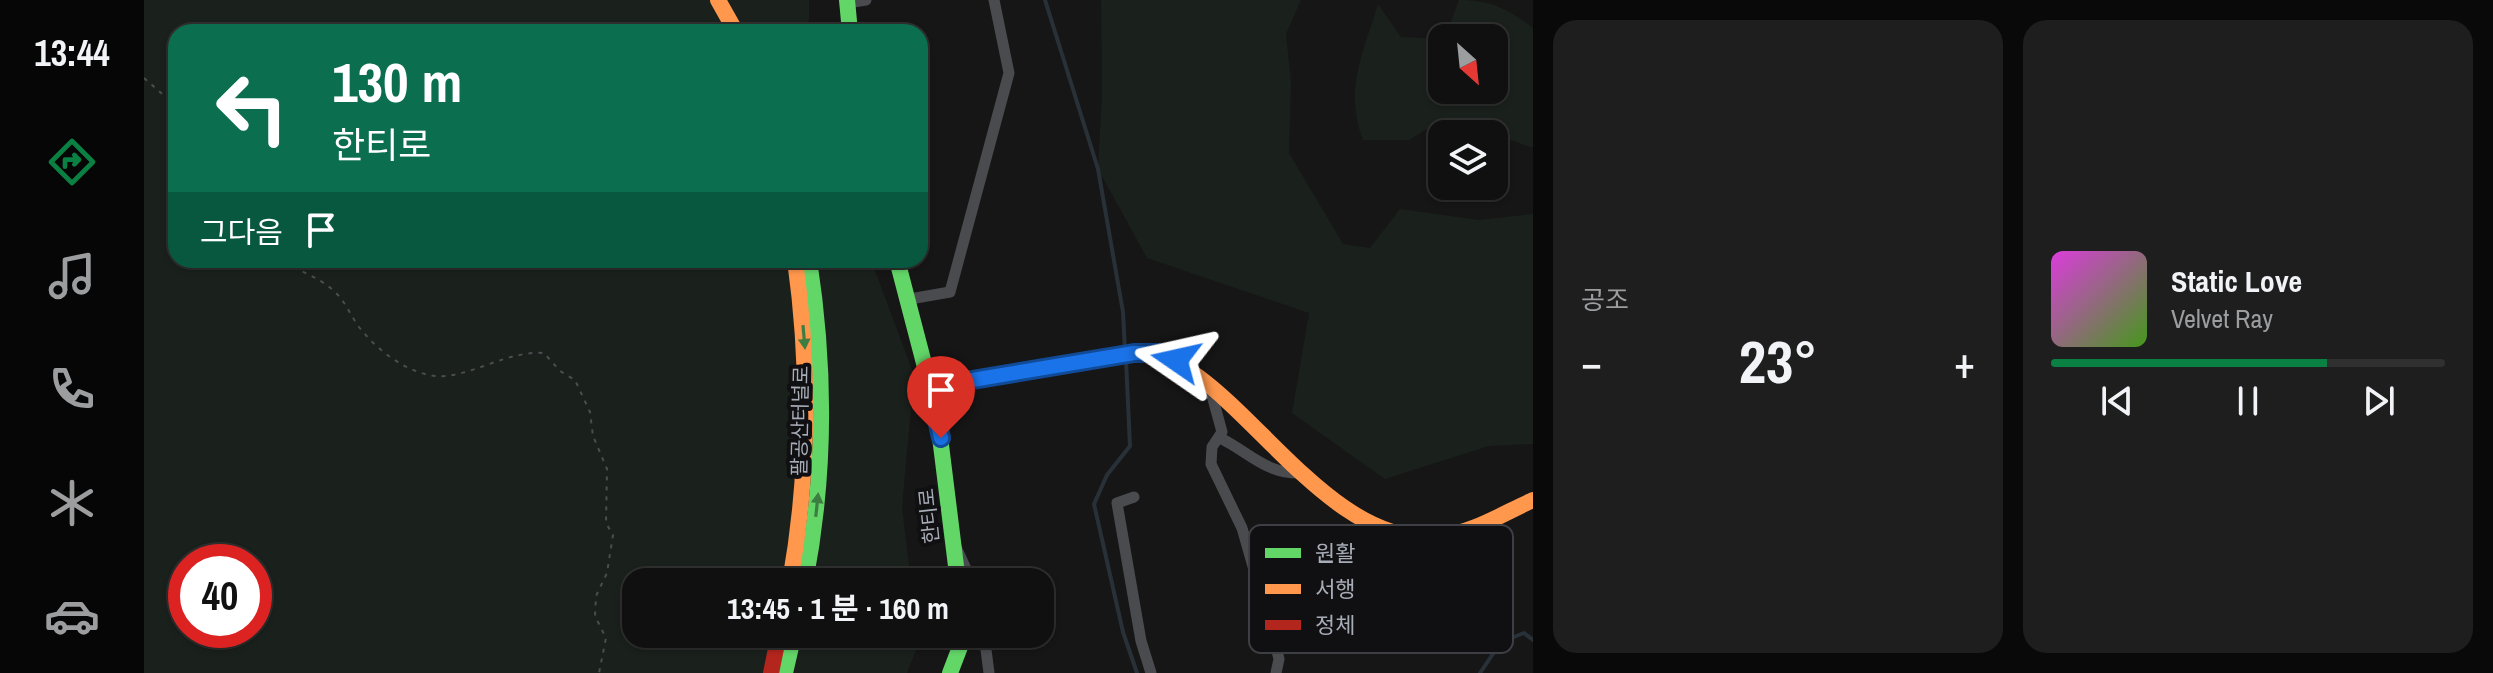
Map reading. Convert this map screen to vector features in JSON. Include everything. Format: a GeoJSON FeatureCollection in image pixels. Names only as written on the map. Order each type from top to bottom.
{"type":"FeatureCollection","features":[{"type":"Feature","properties":{"kind":"main road"},"geometry":{"type":"LineString","coordinates":[[703,0],[716,24]]}},
{"type":"Feature","properties":{"kind":"main road"},"geometry":{"type":"LineString","coordinates":[[718,0],[732,24]]}},
{"type":"Feature","properties":{"kind":"main road"},"geometry":{"type":"LineString","coordinates":[[847,2],[849,24]]}},
{"type":"Feature","properties":{"kind":"main road","name":"팔공산터널로"},"geometry":{"type":"LineString","coordinates":[[792,568],[803,496],[806,433],[806,357],[796,268]]}},
{"type":"Feature","properties":{"kind":"main road","name":"팔공산터널로"},"geometry":{"type":"LineString","coordinates":[[807,568],[820,478],[822,428],[820,354],[810,268]]}},
{"type":"Feature","properties":{"kind":"main road","name":"한티로"},"geometry":{"type":"LineString","coordinates":[[900,268],[910,299],[941,438],[956,568]]}},
{"type":"Feature","properties":{"kind":"main road"},"geometry":{"type":"LineString","coordinates":[[930,387],[1142,352],[1159,353],[1176,360],[1210,388],[1302,473],[1378,525]]}},
{"type":"Feature","properties":{"kind":"main road"},"geometry":{"type":"LineString","coordinates":[[1477,525],[1533,500]]}},
{"type":"Feature","properties":{"kind":"main road"},"geometry":{"type":"LineString","coordinates":[[771,673],[776,648]]}},
{"type":"Feature","properties":{"kind":"main road"},"geometry":{"type":"LineString","coordinates":[[785,673],[791,648]]}},
{"type":"Feature","properties":{"kind":"main road"},"geometry":{"type":"LineString","coordinates":[[950,673],[960,648]]}},
{"type":"Feature","properties":{"kind":"street"},"geometry":{"type":"LineString","coordinates":[[847,2],[866,0]]}},
{"type":"Feature","properties":{"kind":"street"},"geometry":{"type":"LineString","coordinates":[[910,299],[950,292],[1009,73],[994,0]]}},
{"type":"Feature","properties":{"kind":"street"},"geometry":{"type":"LineString","coordinates":[[1210,388],[1222,432],[1212,447],[1211,464],[1242,528],[1249,556]]}},
{"type":"Feature","properties":{"kind":"street"},"geometry":{"type":"LineString","coordinates":[[1220,438],[1268,469],[1286,474],[1302,473]]}},
{"type":"Feature","properties":{"kind":"street"},"geometry":{"type":"LineString","coordinates":[[1134,497],[1117,503],[1141,641],[1151,673]]}},
{"type":"Feature","properties":{"kind":"street"},"geometry":{"type":"LineString","coordinates":[[952,539],[965,568]]}},
{"type":"Feature","properties":{"kind":"street"},"geometry":{"type":"LineString","coordinates":[[986,648],[989,673]]}},
{"type":"Feature","properties":{"kind":"street"},"geometry":{"type":"LineString","coordinates":[[1276,673],[1277,653]]}},
{"type":"Feature","properties":{"kind":"path"},"geometry":{"type":"LineString","coordinates":[[144,78],[168,99]]}},
{"type":"Feature","properties":{"kind":"path"},"geometry":{"type":"LineString","coordinates":[[289,268],[319,278],[335,292],[360,327],[395,363],[435,376],[522,354],[544,353],[560,371],[575,380],[590,412],[593,436],[607,469],[606,523],[613,535],[607,573],[596,596],[595,616],[606,638],[599,673]]}},
{"type":"Feature","properties":{"kind":"shaded area"},"geometry":{"type":"Polygon","coordinates":[[[144,0],[809,0],[809,21],[802,24],[168,24],[168,268],[874,268],[914,375],[902,507],[909,568],[622,568],[622,648],[917,648],[907,673],[144,673],[144,0]]]}},
{"type":"Feature","properties":{"kind":"shaded area"},"geometry":{"type":"Polygon","coordinates":[[[1101,0],[1301,0],[1286,34],[1291,81],[1289,153],[1343,244],[1370,248],[1400,209],[1479,220],[1533,214],[1533,444],[1489,446],[1385,479],[1292,413],[1309,313],[1147,258],[1098,169],[1102,92],[1101,0]]]}},
{"type":"Feature","properties":{"kind":"shaded area"},"geometry":{"type":"Polygon","coordinates":[[[1459,0],[1499,7],[1533,28],[1533,148],[1508,139],[1508,120],[1428,120],[1428,128],[1409,140],[1363,140],[1355,105],[1355,88],[1378,4],[1401,37],[1428,38],[1428,104],[1508,104],[1508,24],[1450,24],[1459,0]]]}},
{"type":"Feature","properties":{"kind":"waterway"},"geometry":{"type":"LineString","coordinates":[[1045,0],[1098,169],[1123,312],[1125,351]]}},
{"type":"Feature","properties":{"kind":"waterway"},"geometry":{"type":"LineString","coordinates":[[1126,360],[1130,446],[1107,475],[1094,504],[1123,632],[1137,673]]}},
{"type":"Feature","properties":{"kind":"waterway"},"geometry":{"type":"LineString","coordinates":[[1513,637],[1524,633],[1533,640]]}},
{"type":"Feature","properties":{"kind":"waterway"},"geometry":{"type":"LineString","coordinates":[[1480,673],[1494,653]]}},
{"type":"Feature","properties":{"kind":"traffic: fast"},"geometry":{"type":"LineString","coordinates":[[847,0],[849,24]]}},
{"type":"Feature","properties":{"kind":"traffic: fast"},"geometry":{"type":"LineString","coordinates":[[807,568],[817,501],[821,421],[821,381],[810,268]]}},
{"type":"Feature","properties":{"kind":"traffic: fast"},"geometry":{"type":"LineString","coordinates":[[899,268],[937,413],[956,568]]}},
{"type":"Feature","properties":{"kind":"traffic: fast"},"geometry":{"type":"LineString","coordinates":[[785,673],[791,648]]}},
{"type":"Feature","properties":{"kind":"traffic: fast"},"geometry":{"type":"LineString","coordinates":[[950,673],[960,648]]}},
{"type":"Feature","properties":{"kind":"traffic: slow"},"geometry":{"type":"LineString","coordinates":[[718,0],[732,24]]}},
{"type":"Feature","properties":{"kind":"traffic: slow"},"geometry":{"type":"LineString","coordinates":[[792,568],[801,501],[805,421],[803,341],[796,268]]}},
{"type":"Feature","properties":{"kind":"traffic: slow"},"geometry":{"type":"LineString","coordinates":[[930,387],[1134,353],[1168,359],[1203,380],[1312,482],[1351,512],[1378,525]]}},
{"type":"Feature","properties":{"kind":"traffic: slow"},"geometry":{"type":"LineString","coordinates":[[1481,525],[1533,500]]}},
{"type":"Feature","properties":{"kind":"traffic: jam"},"geometry":{"type":"LineString","coordinates":[[771,673],[776,648]]}},
{"type":"Feature","properties":{"kind":"route"},"geometry":{"type":"LineString","coordinates":[[941,438],[930,387],[1134,353],[1159,353],[1176,360]]}}]}
